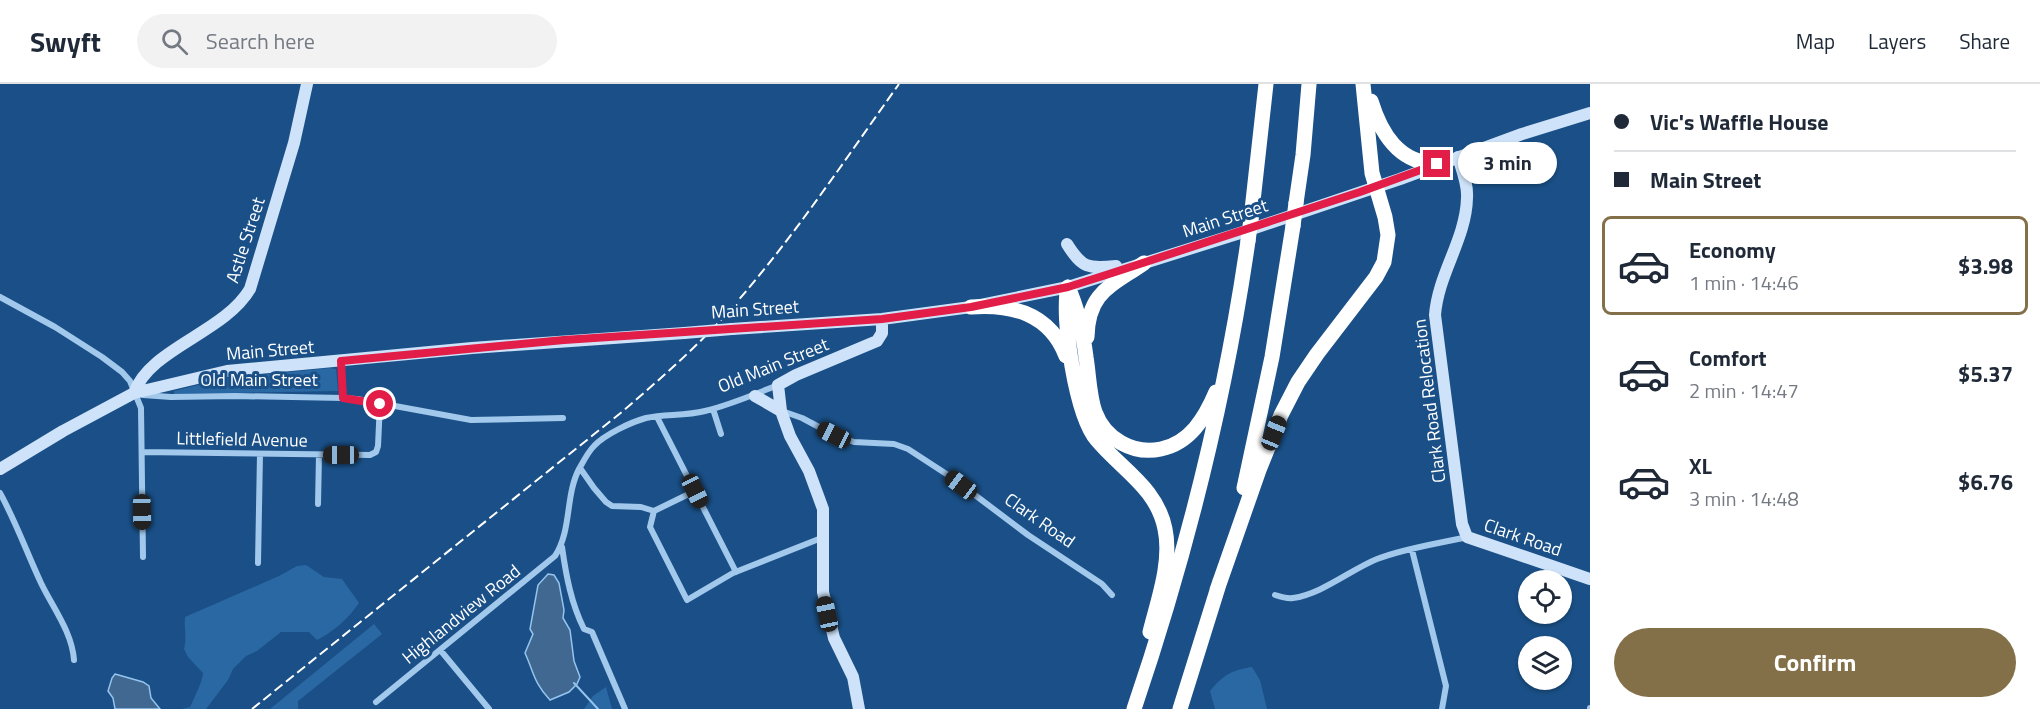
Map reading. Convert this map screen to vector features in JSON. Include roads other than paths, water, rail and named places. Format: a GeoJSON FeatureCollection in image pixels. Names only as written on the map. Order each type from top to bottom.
{"type":"FeatureCollection","features":[{"type":"Feature","properties":{"kind":"highway"},"geometry":{"type":"LineString","coordinates":[[1134,709],[1171,597],[1196,506],[1232,341],[1251,219],[1266,84]]}},
{"type":"Feature","properties":{"kind":"highway"},"geometry":{"type":"LineString","coordinates":[[1217,590],[1262,408],[1282,305],[1303,155],[1309,84]]}},
{"type":"Feature","properties":{"kind":"highway"},"geometry":{"type":"LineString","coordinates":[[1364,84],[1380,125],[1391,144],[1413,159],[1437,164]]}},
{"type":"Feature","properties":{"kind":"highway"},"geometry":{"type":"LineString","coordinates":[[1180,709],[1217,590],[1281,415],[1298,382],[1376,277],[1384,262],[1388,235],[1385,217],[1375,187],[1364,84]]}},
{"type":"Feature","properties":{"kind":"highway"},"geometry":{"type":"LineString","coordinates":[[1086,358],[1090,308],[1105,290],[1144,263]]}},
{"type":"Feature","properties":{"kind":"highway"},"geometry":{"type":"LineString","coordinates":[[1068,287],[1077,309],[1097,417],[1112,436],[1125,445],[1137,449],[1156,450],[1170,447],[1181,442],[1200,422],[1216,392],[1232,341]]}},
{"type":"Feature","properties":{"kind":"highway"},"geometry":{"type":"LineString","coordinates":[[1068,287],[1065,314],[1083,414],[1091,432],[1103,447],[1147,489],[1159,508],[1166,532],[1162,582],[1150,634],[1128,709]]}},
{"type":"Feature","properties":{"kind":"highway"},"geometry":{"type":"LineString","coordinates":[[971,307],[1008,309],[1041,321],[1060,340],[1074,374]]}},
{"type":"Feature","properties":{"kind":"main road","name":"Astle Street"},"geometry":{"type":"LineString","coordinates":[[134,393],[148,369],[227,314],[250,289],[294,143],[307,84]]}},
{"type":"Feature","properties":{"kind":"main road","name":"Main Street"},"geometry":{"type":"LineString","coordinates":[[0,469],[63,431],[134,393],[228,371],[472,348],[882,319],[971,307],[1068,287],[1375,187],[1510,138],[1590,113]]}},
{"type":"Feature","properties":{"kind":"main road","name":"Clark Road Relocation"},"geometry":{"type":"LineString","coordinates":[[1458,157],[1467,189],[1465,216],[1457,245],[1437,297],[1435,315],[1462,524],[1467,537]]}},
{"type":"Feature","properties":{"kind":"main road"},"geometry":{"type":"LineString","coordinates":[[1067,244],[1077,258],[1089,267],[1144,263]]}},
{"type":"Feature","properties":{"kind":"main road","name":"Old Main Street"},"geometry":{"type":"LineString","coordinates":[[778,385],[796,375],[877,341],[882,333],[882,319]]}},
{"type":"Feature","properties":{"kind":"main road"},"geometry":{"type":"LineString","coordinates":[[778,385],[781,411],[790,436],[809,471],[823,509],[823,592],[834,638],[853,677],[859,709]]}},
{"type":"Feature","properties":{"kind":"main road"},"geometry":{"type":"LineString","coordinates":[[755,396],[781,411]]}},
{"type":"Feature","properties":{"kind":"main road","name":"Clark Road"},"geometry":{"type":"LineString","coordinates":[[1467,537],[1590,579]]}},
{"type":"Feature","properties":{"kind":"street"},"geometry":{"type":"LineString","coordinates":[[0,297],[55,327],[109,361],[129,379],[141,408],[143,557]]}},
{"type":"Feature","properties":{"kind":"street"},"geometry":{"type":"LineString","coordinates":[[341,361],[343,398]]}},
{"type":"Feature","properties":{"kind":"street","name":"Old Main Street"},"geometry":{"type":"LineString","coordinates":[[562,546],[574,482],[595,445],[628,424],[645,418],[713,409],[755,396],[778,385]]}},
{"type":"Feature","properties":{"kind":"street","name":"Old Main Street"},"geometry":{"type":"LineString","coordinates":[[134,393],[171,397],[343,398],[471,420],[563,418]]}},
{"type":"Feature","properties":{"kind":"street","name":"Littlefield Avenue"},"geometry":{"type":"LineString","coordinates":[[142,452],[370,455],[376,452],[378,446],[380,404]]}},
{"type":"Feature","properties":{"kind":"street"},"geometry":{"type":"LineString","coordinates":[[713,409],[721,434]]}},
{"type":"Feature","properties":{"kind":"street","name":"Clark Road"},"geometry":{"type":"LineString","coordinates":[[781,411],[854,442],[894,444],[908,449],[951,477],[1028,536],[1102,584],[1112,595]]}},
{"type":"Feature","properties":{"kind":"street"},"geometry":{"type":"LineString","coordinates":[[657,417],[736,572]]}},
{"type":"Feature","properties":{"kind":"street"},"geometry":{"type":"LineString","coordinates":[[258,563],[260,454]]}},
{"type":"Feature","properties":{"kind":"street"},"geometry":{"type":"LineString","coordinates":[[318,504],[319,455]]}},
{"type":"Feature","properties":{"kind":"street"},"geometry":{"type":"LineString","coordinates":[[580,468],[594,488],[612,506],[641,507],[654,511],[695,491]]}},
{"type":"Feature","properties":{"kind":"street"},"geometry":{"type":"LineString","coordinates":[[0,493],[12,514],[42,584],[73,647],[74,660]]}},
{"type":"Feature","properties":{"kind":"street"},"geometry":{"type":"LineString","coordinates":[[654,511],[650,527],[687,600],[736,572],[824,537]]}},
{"type":"Feature","properties":{"kind":"street","name":"Clark Road"},"geometry":{"type":"LineString","coordinates":[[1275,595],[1292,598],[1305,595],[1376,560],[1467,537]]}},
{"type":"Feature","properties":{"kind":"street"},"geometry":{"type":"LineString","coordinates":[[562,546],[568,587],[580,621],[584,629],[592,632],[625,709]]}},
{"type":"Feature","properties":{"kind":"street","name":"Highlandview Road"},"geometry":{"type":"LineString","coordinates":[[376,702],[548,563],[562,546]]}},
{"type":"Feature","properties":{"kind":"street"},"geometry":{"type":"LineString","coordinates":[[1412,550],[1446,686],[1442,709]]}},
{"type":"Feature","properties":{"kind":"street"},"geometry":{"type":"LineString","coordinates":[[441,651],[489,709]]}},
{"type":"Feature","properties":{"kind":"waterway"},"geometry":{"type":"LineString","coordinates":[[574,683],[598,709]]}},
{"type":"Feature","properties":{"kind":"railway"},"geometry":{"type":"LineString","coordinates":[[252,709],[623,411],[691,350],[729,311],[774,256],[817,200],[899,84]]}}]}
